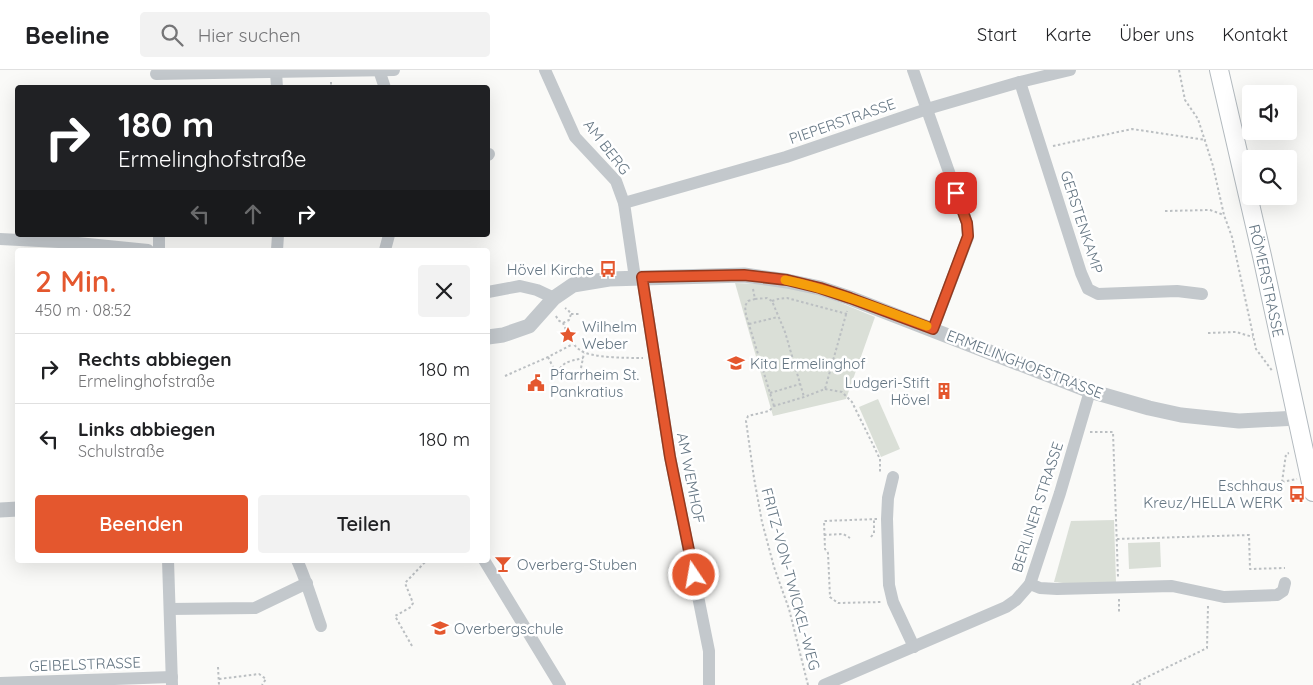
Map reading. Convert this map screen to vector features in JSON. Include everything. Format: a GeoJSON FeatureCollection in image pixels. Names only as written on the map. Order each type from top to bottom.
{"type":"FeatureCollection","features":[{"type":"Feature","properties":{"kind":"main road","name":"RÖMERSTRASSE"},"geometry":{"type":"LineString","coordinates":[[1218,70],[1262,256],[1313,492]]}},
{"type":"Feature","properties":{"kind":"street"},"geometry":{"type":"LineString","coordinates":[[379,70],[384,85]]}},
{"type":"Feature","properties":{"kind":"street"},"geometry":{"type":"LineString","coordinates":[[157,85],[156,72],[394,70]]}},
{"type":"Feature","properties":{"kind":"street","name":"AM BERG"},"geometry":{"type":"LineString","coordinates":[[545,70],[575,137],[616,181],[624,203],[639,278]]}},
{"type":"Feature","properties":{"kind":"street"},"geometry":{"type":"LineString","coordinates":[[913,70],[967,223],[968,236],[933,329]]}},
{"type":"Feature","properties":{"kind":"street","name":"PIEPERSTRASSE"},"geometry":{"type":"LineString","coordinates":[[624,203],[786,157],[927,109],[1020,82],[1070,70]]}},
{"type":"Feature","properties":{"kind":"street"},"geometry":{"type":"LineString","coordinates":[[276,72],[277,85]]}},
{"type":"Feature","properties":{"kind":"street","name":"GERSTENKAMP"},"geometry":{"type":"LineString","coordinates":[[1020,82],[1081,273],[1088,289],[1105,295],[1177,291],[1202,294]]}},
{"type":"Feature","properties":{"kind":"street"},"geometry":{"type":"LineString","coordinates":[[0,239],[128,248]]}},
{"type":"Feature","properties":{"kind":"street","name":"ERMELINGHOFSTRASSE"},"geometry":{"type":"LineString","coordinates":[[490,337],[503,335],[529,326],[557,306],[573,285],[609,279],[749,276],[787,280],[820,288],[933,329],[1090,390],[1149,408],[1181,415],[1239,421],[1297,418]]}},
{"type":"Feature","properties":{"kind":"street","name":"AM WEMHOF"},"geometry":{"type":"LineString","coordinates":[[639,278],[670,457],[709,651],[709,685]]}},
{"type":"Feature","properties":{"kind":"street"},"geometry":{"type":"LineString","coordinates":[[490,292],[520,286],[537,290],[557,306]]}},
{"type":"Feature","properties":{"kind":"street","name":"BERLINER STRASSE"},"geometry":{"type":"LineString","coordinates":[[824,685],[1006,607],[1016,600],[1030,584],[1090,390]]}},
{"type":"Feature","properties":{"kind":"street"},"geometry":{"type":"LineString","coordinates":[[893,477],[880,519],[889,585],[894,602],[914,646]]}},
{"type":"Feature","properties":{"kind":"street"},"geometry":{"type":"LineString","coordinates":[[0,510],[15,509]]}},
{"type":"Feature","properties":{"kind":"street"},"geometry":{"type":"LineString","coordinates":[[168,563],[172,681]]}},
{"type":"Feature","properties":{"kind":"street"},"geometry":{"type":"LineString","coordinates":[[299,563],[321,626]]}},
{"type":"Feature","properties":{"kind":"street"},"geometry":{"type":"LineString","coordinates":[[486,563],[560,685]]}},
{"type":"Feature","properties":{"kind":"street"},"geometry":{"type":"LineString","coordinates":[[170,609],[255,608],[307,583]]}},
{"type":"Feature","properties":{"kind":"street"},"geometry":{"type":"LineString","coordinates":[[1030,584],[1040,588],[1056,589],[1172,586],[1224,597],[1277,595],[1283,591],[1285,583]]}},
{"type":"Feature","properties":{"kind":"street","name":"GEIBELSTRASSE"},"geometry":{"type":"LineString","coordinates":[[0,683],[172,681]]}},
{"type":"Feature","properties":{"kind":"path"},"geometry":{"type":"LineString","coordinates":[[1179,70],[1185,100],[1198,119],[1206,140],[1224,215],[1234,245],[1256,349],[1263,361]]}},
{"type":"Feature","properties":{"kind":"path"},"geometry":{"type":"LineString","coordinates":[[1041,149],[1132,129],[1206,140]]}},
{"type":"Feature","properties":{"kind":"path"},"geometry":{"type":"LineString","coordinates":[[1165,211],[1210,210],[1224,215]]}},
{"type":"Feature","properties":{"kind":"path"},"geometry":{"type":"LineString","coordinates":[[749,276],[756,298]]}},
{"type":"Feature","properties":{"kind":"path"},"geometry":{"type":"LineString","coordinates":[[774,406],[745,306],[748,301],[756,298],[767,298],[772,301],[785,332],[804,397]]}},
{"type":"Feature","properties":{"kind":"path"},"geometry":{"type":"LineString","coordinates":[[772,301],[778,298],[787,298],[847,314]]}},
{"type":"Feature","properties":{"kind":"path"},"geometry":{"type":"LineString","coordinates":[[850,298],[825,389],[842,392],[852,402],[880,459],[880,472]]}},
{"type":"Feature","properties":{"kind":"path"},"geometry":{"type":"LineString","coordinates":[[571,314],[566,308],[557,306],[558,320],[563,323],[573,344],[584,352],[628,358],[654,357]]}},
{"type":"Feature","properties":{"kind":"path"},"geometry":{"type":"LineString","coordinates":[[571,314],[580,314]]}},
{"type":"Feature","properties":{"kind":"path"},"geometry":{"type":"LineString","coordinates":[[563,323],[569,320],[571,314]]}},
{"type":"Feature","properties":{"kind":"path"},"geometry":{"type":"LineString","coordinates":[[749,324],[778,316]]}},
{"type":"Feature","properties":{"kind":"path"},"geometry":{"type":"LineString","coordinates":[[1208,333],[1236,332],[1253,337]]}},
{"type":"Feature","properties":{"kind":"path"},"geometry":{"type":"LineString","coordinates":[[505,376],[573,344]]}},
{"type":"Feature","properties":{"kind":"path"},"geometry":{"type":"LineString","coordinates":[[582,368],[584,352]]}},
{"type":"Feature","properties":{"kind":"path"},"geometry":{"type":"LineString","coordinates":[[548,357],[557,377],[563,364],[583,358]]}},
{"type":"Feature","properties":{"kind":"path"},"geometry":{"type":"LineString","coordinates":[[770,393],[800,384]]}},
{"type":"Feature","properties":{"kind":"path","name":"FRITZ-VON-TWICKEL-WEG"},"geometry":{"type":"LineString","coordinates":[[808,685],[789,609],[774,567],[762,522],[746,421],[748,416],[769,411],[774,406],[825,389]]}},
{"type":"Feature","properties":{"kind":"path"},"geometry":{"type":"LineString","coordinates":[[1078,432],[1113,432],[1119,612]]}},
{"type":"Feature","properties":{"kind":"path"},"geometry":{"type":"LineString","coordinates":[[1282,482],[1286,454],[1304,450]]}},
{"type":"Feature","properties":{"kind":"path"},"geometry":{"type":"LineString","coordinates":[[1276,482],[1292,480]]}},
{"type":"Feature","properties":{"kind":"path"},"geometry":{"type":"LineString","coordinates":[[871,538],[880,519],[824,521],[830,597],[838,603],[894,602]]}},
{"type":"Feature","properties":{"kind":"path"},"geometry":{"type":"LineString","coordinates":[[824,535],[843,534],[850,538]]}},
{"type":"Feature","properties":{"kind":"path"},"geometry":{"type":"LineString","coordinates":[[1117,538],[1249,535],[1250,569],[1285,568]]}},
{"type":"Feature","properties":{"kind":"path"},"geometry":{"type":"LineString","coordinates":[[412,646],[395,616],[411,607],[413,603],[405,583],[424,563]]}},
{"type":"Feature","properties":{"kind":"path"},"geometry":{"type":"LineString","coordinates":[[1132,685],[1207,648],[1208,593]]}},
{"type":"Feature","properties":{"kind":"path"},"geometry":{"type":"LineString","coordinates":[[218,667],[219,685]]}},
{"type":"Feature","properties":{"kind":"path"},"geometry":{"type":"LineString","coordinates":[[218,679],[259,674],[266,679],[262,685]]}},
{"type":"Feature","properties":{"kind":"path"},"geometry":{"type":"LineString","coordinates":[[1139,681],[1140,685]]}},
{"type":"Feature","properties":{"kind":"shaded area"},"geometry":{"type":"Polygon","coordinates":[[[735,283],[764,284],[817,293],[875,317],[846,399],[773,416],[735,283]]]}},
{"type":"Feature","properties":{"kind":"shaded area"},"geometry":{"type":"Polygon","coordinates":[[[878,399],[900,449],[881,457],[859,407],[878,399]]]}},
{"type":"Feature","properties":{"kind":"shaded area"},"geometry":{"type":"Polygon","coordinates":[[[1114,520],[1116,582],[1072,584],[1054,582],[1071,521],[1114,520]]]}},
{"type":"Feature","properties":{"kind":"shaded area"},"geometry":{"type":"Polygon","coordinates":[[[1160,542],[1161,567],[1129,569],[1128,543],[1160,542]]]}},
{"type":"Feature","properties":{"kind":"slow traffic"},"geometry":{"type":"LineString","coordinates":[[785,280],[820,288],[927,326]]}},
{"type":"Feature","properties":{"kind":"place","name":"Hövel Kirche"},"geometry":{"type":"Point","coordinates":[608,269]}},
{"type":"Feature","properties":{"kind":"place","name":"Wilhelm Weber"},"geometry":{"type":"Point","coordinates":[568,335]}},
{"type":"Feature","properties":{"kind":"place","name":"Kita Ermelinghof"},"geometry":{"type":"Point","coordinates":[736,363]}},
{"type":"Feature","properties":{"kind":"place","name":"Pfarrheim St. Pankratius"},"geometry":{"type":"Point","coordinates":[536,383]}},
{"type":"Feature","properties":{"kind":"place","name":"Ludgeri-Stift Hövel"},"geometry":{"type":"Point","coordinates":[944,391]}},
{"type":"Feature","properties":{"kind":"place","name":"Eschhaus Kreuz/HELLA WERK"},"geometry":{"type":"Point","coordinates":[1297,494]}},
{"type":"Feature","properties":{"kind":"place","name":"Overberg-Stuben"},"geometry":{"type":"Point","coordinates":[503,564]}},
{"type":"Feature","properties":{"kind":"place","name":"Overbergschule"},"geometry":{"type":"Point","coordinates":[440,628]}},
{"type":"Feature","properties":{"kind":"route"},"geometry":{"type":"LineString","coordinates":[[694,575],[670,457],[642,277],[744,275],[787,280],[850,298],[933,329],[968,236],[967,223],[956,193]]}}]}
